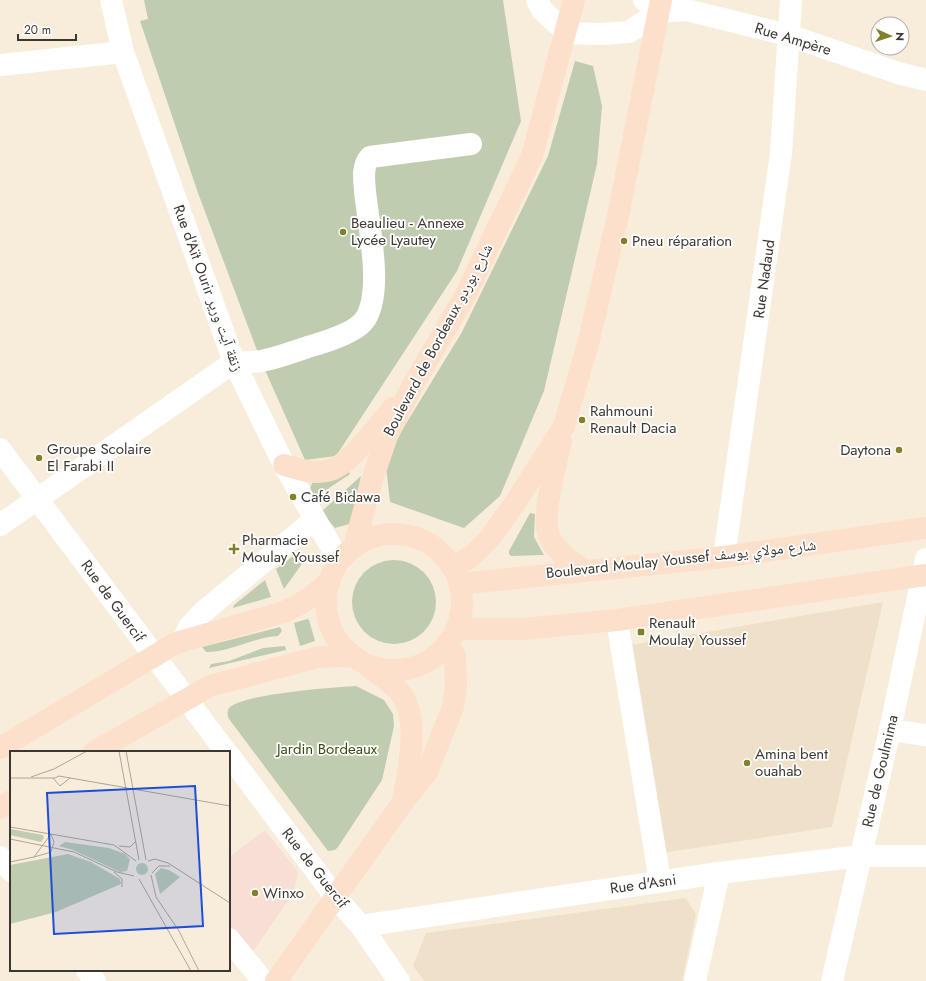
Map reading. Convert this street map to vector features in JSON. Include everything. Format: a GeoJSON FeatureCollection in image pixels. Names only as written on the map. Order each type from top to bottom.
{"type":"FeatureCollection","features":[{"type":"Feature","properties":{"kind":"main road","name":"Boulevard de Bordeaux شارع بوردو"},"geometry":{"type":"LineString","coordinates":[[341,563],[387,436],[414,383],[465,296],[532,156],[567,33],[574,0]]}},
{"type":"Feature","properties":{"kind":"main road"},"geometry":{"type":"LineString","coordinates":[[585,570],[556,548],[547,531],[550,496],[564,426],[591,333],[618,216],[655,4]]}},
{"type":"Feature","properties":{"kind":"main road"},"geometry":{"type":"LineString","coordinates":[[284,465],[314,472],[338,468],[360,446],[414,383]]}},
{"type":"Feature","properties":{"kind":"main road"},"geometry":{"type":"LineString","coordinates":[[455,575],[490,538],[517,500],[564,426]]}},
{"type":"Feature","properties":{"kind":"main road","name":"Boulevard Moulay Youssef شارع مولاي يوسف"},"geometry":{"type":"LineString","coordinates":[[455,575],[585,570],[724,558],[926,528]]}},
{"type":"Feature","properties":{"kind":"main road"},"geometry":{"type":"LineString","coordinates":[[0,748],[153,655],[183,640],[284,612],[299,606],[317,595],[341,563],[372,538],[393,534],[415,538],[437,550],[455,575],[462,606],[452,636],[437,654],[416,666],[393,670],[376,668],[358,659],[318,657],[298,662],[210,686],[96,751]]}},
{"type":"Feature","properties":{"kind":"main road"},"geometry":{"type":"LineString","coordinates":[[341,563],[327,598],[328,616],[338,640],[358,659],[398,690],[406,702],[410,714],[411,725],[409,758],[403,802]]}},
{"type":"Feature","properties":{"kind":"main road"},"geometry":{"type":"LineString","coordinates":[[452,636],[617,620],[925,570]]}},
{"type":"Feature","properties":{"kind":"main road"},"geometry":{"type":"LineString","coordinates":[[276,981],[403,802],[427,772],[453,708],[456,688],[456,664],[452,636]]}},
{"type":"Feature","properties":{"kind":"main road"},"geometry":{"type":"LineString","coordinates":[[0,808],[10,802]]}},
{"type":"Feature","properties":{"kind":"street","name":"Rue d'Aït Ourir زنقة آيت ورير"},"geometry":{"type":"LineString","coordinates":[[111,0],[123,52],[234,362],[284,465],[314,520],[341,563]]}},
{"type":"Feature","properties":{"kind":"street"},"geometry":{"type":"LineString","coordinates":[[537,0],[542,10],[567,33],[602,34],[630,32],[655,4]]}},
{"type":"Feature","properties":{"kind":"street","name":"Rue Nadaud"},"geometry":{"type":"LineString","coordinates":[[724,558],[781,153],[791,0]]}},
{"type":"Feature","properties":{"kind":"street","name":"Rue Ampère"},"geometry":{"type":"LineString","coordinates":[[655,4],[687,10],[788,35],[898,73],[926,80]]}},
{"type":"Feature","properties":{"kind":"street"},"geometry":{"type":"LineString","coordinates":[[0,66],[123,52]]}},
{"type":"Feature","properties":{"kind":"street"},"geometry":{"type":"LineString","coordinates":[[0,525],[234,362],[261,361],[322,343],[350,330],[362,322],[373,302],[374,291],[374,271],[364,182],[366,162],[370,157],[471,144]]}},
{"type":"Feature","properties":{"kind":"street","name":"Rue de Guercif"},"geometry":{"type":"LineString","coordinates":[[0,449],[225,751]]}},
{"type":"Feature","properties":{"kind":"street"},"geometry":{"type":"LineString","coordinates":[[183,640],[189,627],[202,613],[314,520]]}},
{"type":"Feature","properties":{"kind":"street","name":"Rue de Goulmima"},"geometry":{"type":"LineString","coordinates":[[832,981],[925,570]]}},
{"type":"Feature","properties":{"kind":"street"},"geometry":{"type":"LineString","coordinates":[[617,620],[660,881]]}},
{"type":"Feature","properties":{"kind":"street"},"geometry":{"type":"LineString","coordinates":[[890,730],[926,735]]}},
{"type":"Feature","properties":{"kind":"street","name":"Rue de Guercif"},"geometry":{"type":"LineString","coordinates":[[230,756],[336,898],[361,926],[399,981]]}},
{"type":"Feature","properties":{"kind":"street","name":"Rue d'Asni"},"geometry":{"type":"LineString","coordinates":[[361,926],[719,873],[861,856],[926,856]]}},
{"type":"Feature","properties":{"kind":"street"},"geometry":{"type":"LineString","coordinates":[[0,857],[10,870]]}},
{"type":"Feature","properties":{"kind":"street"},"geometry":{"type":"LineString","coordinates":[[696,981],[719,873]]}},
{"type":"Feature","properties":{"kind":"street"},"geometry":{"type":"LineString","coordinates":[[230,941],[263,981]]}},
{"type":"Feature","properties":{"kind":"street"},"geometry":{"type":"LineString","coordinates":[[88,971],[95,981]]}},
{"type":"Feature","properties":{"kind":"shaded area","name":"Amina bent ouahab"},"geometry":{"type":"Polygon","coordinates":[[[883,602],[832,827],[662,853],[630,645],[883,602]]]}},
{"type":"Feature","properties":{"kind":"shaded area"},"geometry":{"type":"Polygon","coordinates":[[[265,830],[298,872],[294,892],[252,953],[230,926],[230,856],[265,830]]]}},
{"type":"Feature","properties":{"kind":"shaded area"},"geometry":{"type":"Polygon","coordinates":[[[686,898],[696,914],[682,981],[424,981],[413,966],[426,933],[686,898]]]}},
{"type":"Feature","properties":{"kind":"green space","name":"Beaulieu - Annexe Lycée Lyautey"},"geometry":{"type":"Polygon","coordinates":[[[144,0],[503,0],[521,121],[457,271],[336,456],[305,460],[261,361],[198,193],[140,21],[148,19],[144,0]]]}},
{"type":"Feature","properties":{"kind":"green space"},"geometry":{"type":"Polygon","coordinates":[[[575,61],[593,66],[602,106],[597,164],[544,391],[500,496],[464,528],[390,502],[385,458],[462,332],[548,156],[575,61]]]}},
{"type":"Feature","properties":{"kind":"green space"},"geometry":{"type":"Polygon","coordinates":[[[349,472],[350,474],[314,498],[310,489],[312,483],[349,472]]]}},
{"type":"Feature","properties":{"kind":"green space"},"geometry":{"type":"Polygon","coordinates":[[[361,476],[351,521],[349,524],[335,528],[321,512],[361,476]]]}},
{"type":"Feature","properties":{"kind":"green space"},"geometry":{"type":"Polygon","coordinates":[[[530,513],[535,514],[534,537],[544,555],[511,556],[509,551],[530,513]]]}},
{"type":"Feature","properties":{"kind":"green space"},"geometry":{"type":"Polygon","coordinates":[[[301,552],[303,554],[304,561],[284,589],[276,569],[297,553],[301,552]]]}},
{"type":"Feature","properties":{"kind":"green space"},"geometry":{"type":"Polygon","coordinates":[[[386,560],[402,560],[418,567],[429,578],[436,594],[436,610],[433,618],[424,632],[418,637],[402,644],[386,644],[370,637],[359,626],[352,610],[352,594],[359,578],[370,567],[386,560]]]}},
{"type":"Feature","properties":{"kind":"green space"},"geometry":{"type":"Polygon","coordinates":[[[265,580],[271,597],[233,608],[234,605],[265,580]]]}},
{"type":"Feature","properties":{"kind":"green space"},"geometry":{"type":"Polygon","coordinates":[[[307,619],[309,620],[315,641],[300,646],[294,623],[307,619]]]}},
{"type":"Feature","properties":{"kind":"green space"},"geometry":{"type":"Polygon","coordinates":[[[280,627],[282,631],[278,636],[260,639],[214,652],[206,652],[202,647],[280,627]]]}},
{"type":"Feature","properties":{"kind":"green space"},"geometry":{"type":"Polygon","coordinates":[[[285,646],[286,650],[209,668],[211,664],[229,661],[263,648],[285,646]]]}},
{"type":"Feature","properties":{"kind":"green space","name":"Jardin Bordeaux"},"geometry":{"type":"Polygon","coordinates":[[[356,686],[384,700],[393,714],[394,726],[382,780],[338,847],[335,850],[328,851],[229,719],[228,712],[229,708],[237,703],[269,695],[356,686]]]}},
{"type":"Feature","properties":{"kind":"place","name":"Beaulieu - Annexe Lycée Lyautey"},"geometry":{"type":"Point","coordinates":[343,232]}},
{"type":"Feature","properties":{"kind":"place","name":"Pneu réparation"},"geometry":{"type":"Point","coordinates":[624,241]}},
{"type":"Feature","properties":{"kind":"place","name":"Rahmouni Renault Dacia"},"geometry":{"type":"Point","coordinates":[582,420]}},
{"type":"Feature","properties":{"kind":"place","name":"Daytona"},"geometry":{"type":"Point","coordinates":[899,450]}},
{"type":"Feature","properties":{"kind":"place","name":"Groupe Scolaire El Farabi II"},"geometry":{"type":"Point","coordinates":[39,458]}},
{"type":"Feature","properties":{"kind":"place","name":"Café Bidawa"},"geometry":{"type":"Point","coordinates":[293,497]}},
{"type":"Feature","properties":{"kind":"place","name":"Pharmacie Moulay Youssef"},"geometry":{"type":"Point","coordinates":[234,549]}},
{"type":"Feature","properties":{"kind":"place","name":"Renault Moulay Youssef"},"geometry":{"type":"Point","coordinates":[641,632]}},
{"type":"Feature","properties":{"kind":"place","name":"Amina bent ouahab"},"geometry":{"type":"Point","coordinates":[747,763]}},
{"type":"Feature","properties":{"kind":"place","name":"Winxo"},"geometry":{"type":"Point","coordinates":[255,893]}}]}
